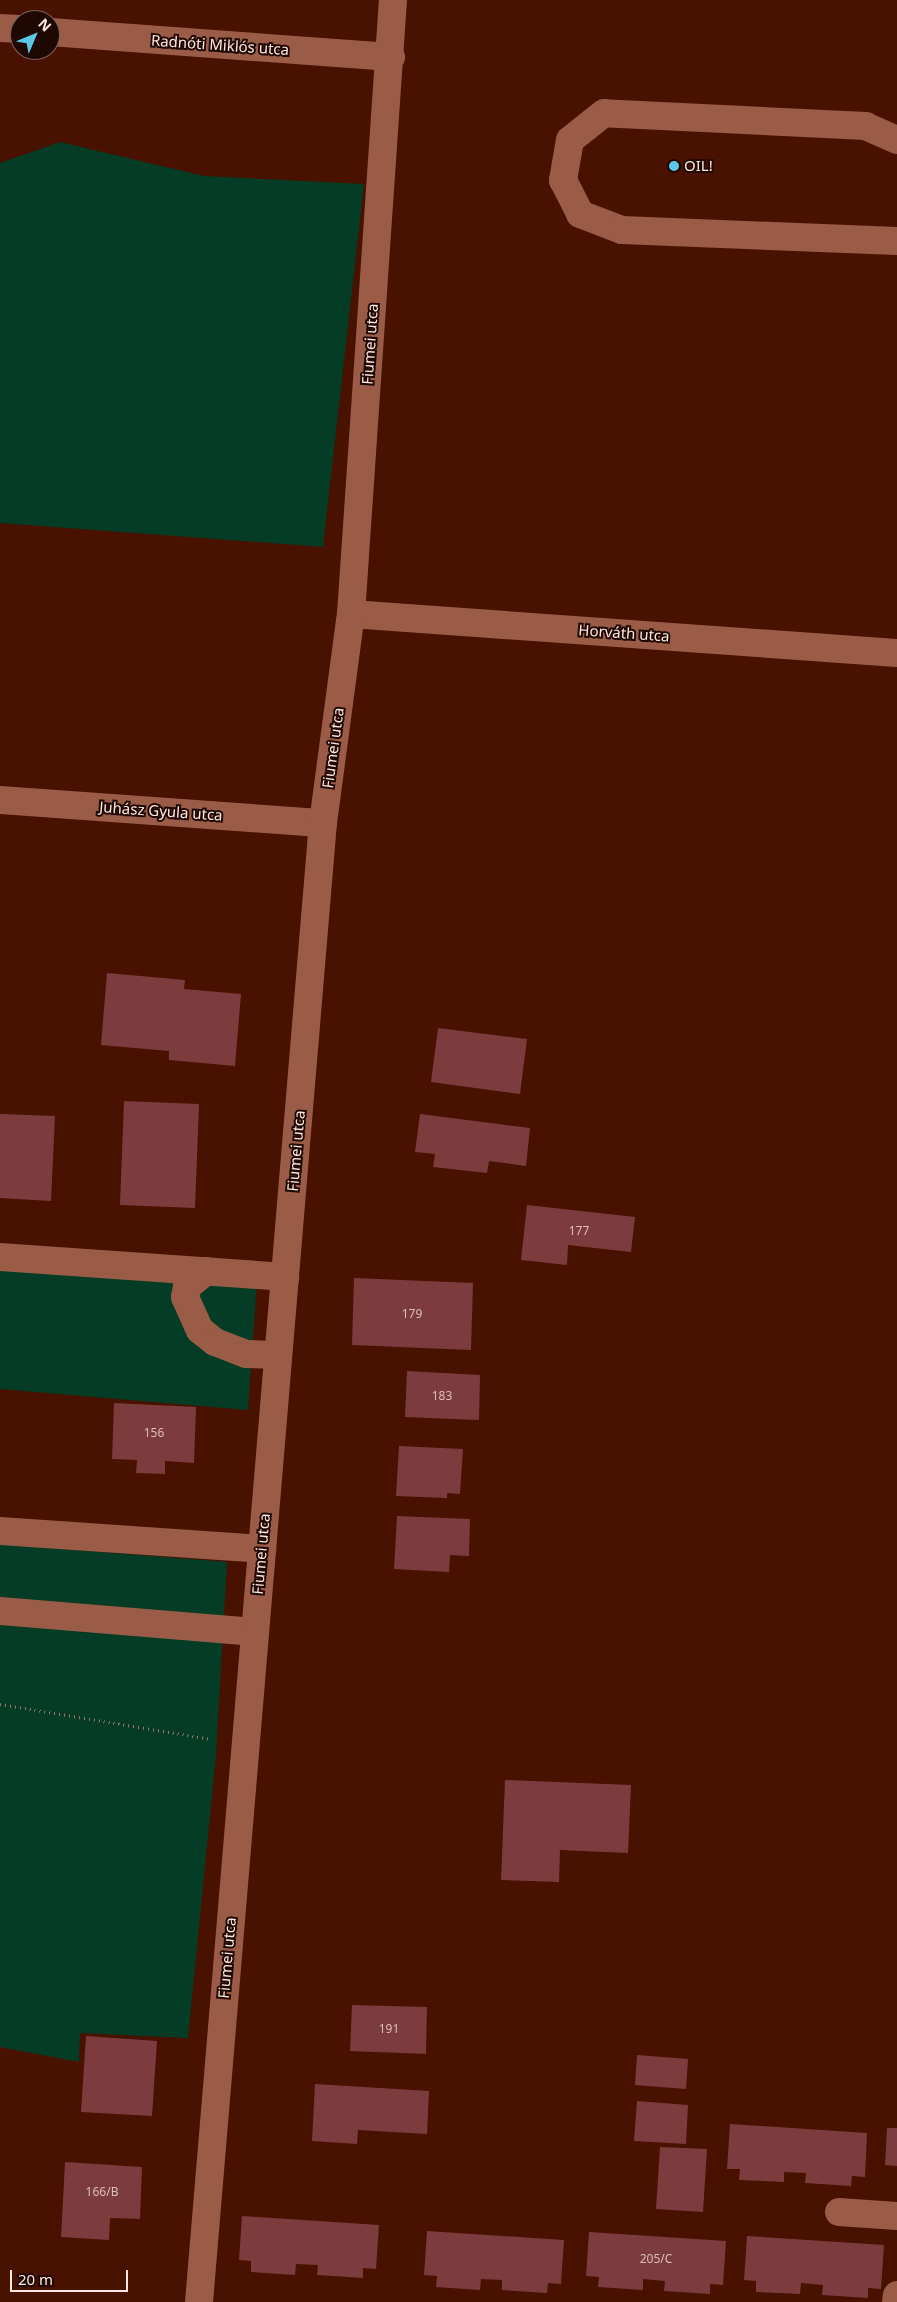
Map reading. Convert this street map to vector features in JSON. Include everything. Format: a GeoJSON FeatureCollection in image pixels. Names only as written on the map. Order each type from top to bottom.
{"type":"FeatureCollection","features":[{"type":"Feature","properties":{"kind":"street","name":"Fiumei utca"},"geometry":{"type":"LineString","coordinates":[[199,2302],[323,823],[351,614],[393,0]]}},
{"type":"Feature","properties":{"kind":"street","name":"Radnóti Miklós utca"},"geometry":{"type":"LineString","coordinates":[[60,33],[390,57]]}},
{"type":"Feature","properties":{"kind":"street"},"geometry":{"type":"LineString","coordinates":[[897,140],[866,126],[604,113],[570,140],[563,180],[580,214],[622,230],[897,241]]}},
{"type":"Feature","properties":{"kind":"street","name":"Horváth utca"},"geometry":{"type":"LineString","coordinates":[[351,614],[897,653]]}},
{"type":"Feature","properties":{"kind":"street","name":"Juhász Gyula utca"},"geometry":{"type":"LineString","coordinates":[[0,800],[323,823]]}},
{"type":"Feature","properties":{"kind":"street"},"geometry":{"type":"LineString","coordinates":[[0,1257],[285,1277]]}},
{"type":"Feature","properties":{"kind":"street"},"geometry":{"type":"LineString","coordinates":[[206,1271],[187,1287],[186,1297],[200,1330],[215,1342],[246,1354],[278,1355]]}},
{"type":"Feature","properties":{"kind":"street"},"geometry":{"type":"LineString","coordinates":[[0,1530],[262,1549]]}},
{"type":"Feature","properties":{"kind":"street"},"geometry":{"type":"LineString","coordinates":[[0,1611],[255,1632]]}},
{"type":"Feature","properties":{"kind":"street"},"geometry":{"type":"LineString","coordinates":[[839,2212],[897,2216]]}},
{"type":"Feature","properties":{"kind":"street"},"geometry":{"type":"LineString","coordinates":[[896,2302],[897,2295]]}},
{"type":"Feature","properties":{"kind":"path"},"geometry":{"type":"LineString","coordinates":[[0,1704],[162,1728],[245,1750]]}},
{"type":"Feature","properties":{"kind":"green space"},"geometry":{"type":"Polygon","coordinates":[[[60,142],[204,176],[364,184],[323,547],[0,523],[0,163],[60,142]]]}},
{"type":"Feature","properties":{"kind":"green space"},"geometry":{"type":"Polygon","coordinates":[[[0,1265],[257,1282],[248,1410],[0,1389],[0,1265]]]}},
{"type":"Feature","properties":{"kind":"green space"},"geometry":{"type":"Polygon","coordinates":[[[0,1544],[227,1562],[216,1755],[188,2038],[80,2033],[79,2062],[0,2047],[0,1544]]]}},
{"type":"Feature","properties":{"kind":"building"},"geometry":{"type":"Polygon","coordinates":[[[107,973],[185,980],[184,989],[241,994],[235,1066],[169,1060],[169,1051],[101,1045],[107,973]]]}},
{"type":"Feature","properties":{"kind":"building"},"geometry":{"type":"Polygon","coordinates":[[[438,1028],[527,1039],[520,1094],[431,1082],[438,1028]]]}},
{"type":"Feature","properties":{"kind":"building"},"geometry":{"type":"Polygon","coordinates":[[[124,1101],[199,1104],[195,1208],[120,1205],[124,1101]]]}},
{"type":"Feature","properties":{"kind":"building"},"geometry":{"type":"Polygon","coordinates":[[[0,1114],[55,1116],[51,1201],[0,1198],[0,1114]]]}},
{"type":"Feature","properties":{"kind":"building"},"geometry":{"type":"Polygon","coordinates":[[[420,1114],[530,1128],[526,1166],[489,1161],[487,1173],[433,1167],[435,1154],[415,1152],[420,1114]]]}},
{"type":"Feature","properties":{"kind":"building"},"geometry":{"type":"Polygon","coordinates":[[[527,1205],[635,1217],[631,1252],[568,1245],[567,1265],[521,1260],[527,1205]]]}},
{"type":"Feature","properties":{"kind":"building"},"geometry":{"type":"Polygon","coordinates":[[[354,1278],[473,1283],[471,1350],[352,1345],[354,1278]]]}},
{"type":"Feature","properties":{"kind":"building"},"geometry":{"type":"Polygon","coordinates":[[[407,1371],[480,1375],[479,1420],[405,1417],[407,1371]]]}},
{"type":"Feature","properties":{"kind":"building"},"geometry":{"type":"Polygon","coordinates":[[[114,1403],[196,1407],[194,1463],[165,1461],[165,1474],[136,1473],[137,1460],[112,1459],[114,1403]]]}},
{"type":"Feature","properties":{"kind":"building"},"geometry":{"type":"Polygon","coordinates":[[[399,1446],[463,1449],[460,1494],[447,1493],[447,1498],[396,1496],[399,1446]]]}},
{"type":"Feature","properties":{"kind":"building"},"geometry":{"type":"Polygon","coordinates":[[[397,1516],[470,1519],[469,1556],[450,1555],[449,1572],[394,1569],[397,1516]]]}},
{"type":"Feature","properties":{"kind":"building"},"geometry":{"type":"Polygon","coordinates":[[[505,1780],[631,1785],[628,1853],[560,1850],[559,1882],[501,1880],[505,1780]]]}},
{"type":"Feature","properties":{"kind":"building"},"geometry":{"type":"Polygon","coordinates":[[[352,2005],[427,2007],[426,2054],[350,2051],[352,2005]]]}},
{"type":"Feature","properties":{"kind":"building"},"geometry":{"type":"Polygon","coordinates":[[[86,2036],[157,2041],[152,2116],[81,2112],[86,2036]]]}},
{"type":"Feature","properties":{"kind":"building"},"geometry":{"type":"Polygon","coordinates":[[[637,2055],[688,2059],[686,2089],[635,2085],[637,2055]]]}},
{"type":"Feature","properties":{"kind":"building"},"geometry":{"type":"Polygon","coordinates":[[[315,2084],[429,2091],[427,2134],[358,2130],[357,2144],[312,2141],[315,2084]]]}},
{"type":"Feature","properties":{"kind":"building"},"geometry":{"type":"Polygon","coordinates":[[[637,2101],[688,2105],[686,2144],[634,2141],[637,2101]]]}},
{"type":"Feature","properties":{"kind":"building"},"geometry":{"type":"Polygon","coordinates":[[[730,2124],[867,2133],[865,2177],[852,2176],[851,2186],[805,2183],[806,2173],[784,2172],[784,2182],[739,2180],[740,2169],[727,2169],[730,2124]]]}},
{"type":"Feature","properties":{"kind":"building"},"geometry":{"type":"Polygon","coordinates":[[[887,2128],[897,2128],[897,2166],[885,2165],[887,2128]]]}},
{"type":"Feature","properties":{"kind":"building"},"geometry":{"type":"Polygon","coordinates":[[[660,2147],[707,2149],[703,2212],[656,2209],[660,2147]]]}},
{"type":"Feature","properties":{"kind":"building"},"geometry":{"type":"Polygon","coordinates":[[[65,2162],[142,2167],[140,2219],[110,2218],[109,2240],[61,2237],[65,2162]]]}},
{"type":"Feature","properties":{"kind":"building"},"geometry":{"type":"Polygon","coordinates":[[[242,2216],[379,2225],[376,2269],[363,2268],[363,2278],[317,2275],[318,2265],[296,2264],[295,2275],[251,2272],[251,2261],[239,2260],[242,2216]]]}},
{"type":"Feature","properties":{"kind":"building"},"geometry":{"type":"Polygon","coordinates":[[[427,2231],[564,2240],[561,2284],[548,2283],[547,2293],[502,2290],[502,2280],[481,2279],[480,2290],[436,2287],[437,2276],[424,2275],[427,2231]]]}},
{"type":"Feature","properties":{"kind":"building"},"geometry":{"type":"Polygon","coordinates":[[[589,2232],[726,2241],[723,2285],[710,2284],[710,2294],[664,2291],[665,2281],[643,2279],[643,2290],[598,2287],[599,2277],[586,2276],[589,2232]]]}},
{"type":"Feature","properties":{"kind":"building"},"geometry":{"type":"Polygon","coordinates":[[[747,2236],[884,2245],[881,2289],[868,2288],[868,2298],[822,2295],[823,2285],[801,2283],[800,2294],[756,2292],[756,2281],[744,2280],[747,2236]]]}},
{"type":"Feature","properties":{"kind":"place","name":"OIL!"},"geometry":{"type":"Point","coordinates":[674,166]}}]}
